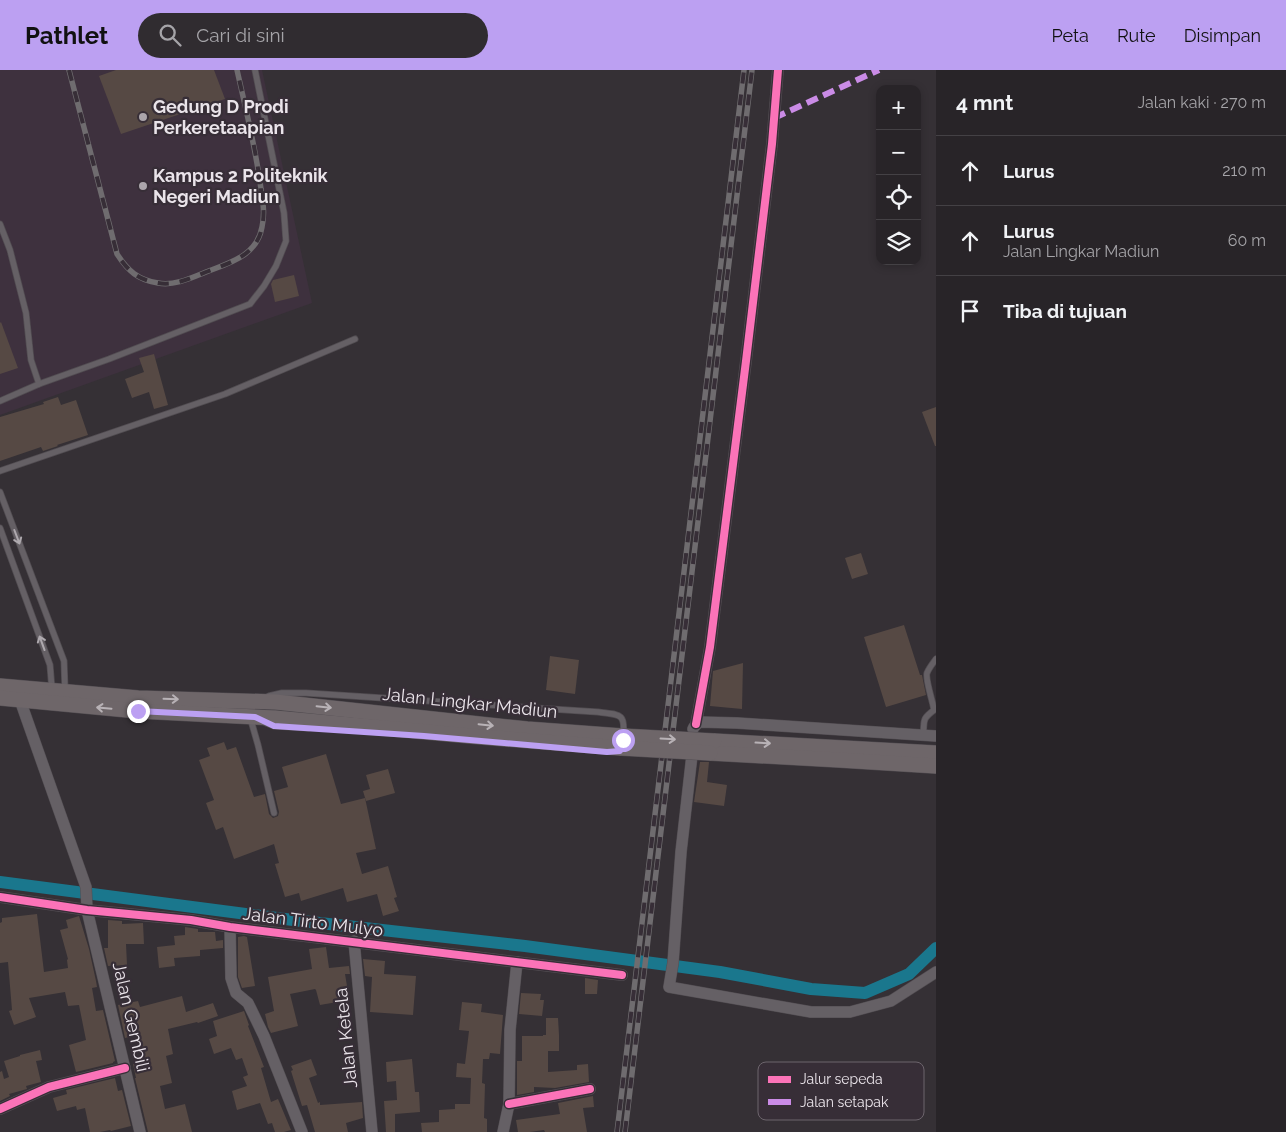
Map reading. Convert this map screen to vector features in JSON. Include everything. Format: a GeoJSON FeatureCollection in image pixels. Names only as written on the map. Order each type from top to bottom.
{"type":"FeatureCollection","features":[{"type":"Feature","properties":{"kind":"main road","name":"Jalan Lingkar Madiun"},"geometry":{"type":"LineString","coordinates":[[0,686],[138,698],[276,702],[546,730],[670,739],[936,753]]}},
{"type":"Feature","properties":{"kind":"main road","name":"Jalan Lingkar Madiun"},"geometry":{"type":"LineString","coordinates":[[0,698],[138,711],[275,718],[621,748],[936,766]]}},
{"type":"Feature","properties":{"kind":"street"},"geometry":{"type":"LineString","coordinates":[[778,70],[772,144],[710,647],[691,749],[673,963],[669,987],[810,1012],[850,1012],[891,1001],[936,972]]}},
{"type":"Feature","properties":{"kind":"street","name":"Jalan Gembili"},"geometry":{"type":"LineString","coordinates":[[20,700],[86,887],[87,908],[140,1132]]}},
{"type":"Feature","properties":{"kind":"street"},"geometry":{"type":"LineString","coordinates":[[696,724],[699,722],[736,723],[936,736]]}},
{"type":"Feature","properties":{"kind":"street"},"geometry":{"type":"LineString","coordinates":[[692,755],[694,757],[936,773]]}},
{"type":"Feature","properties":{"kind":"street","name":"Jalan Tirto Mulyo"},"geometry":{"type":"LineString","coordinates":[[0,897],[191,920],[230,928],[354,941],[622,975]]}},
{"type":"Feature","properties":{"kind":"street"},"geometry":{"type":"LineString","coordinates":[[230,928],[231,978],[236,993],[248,1003],[264,1036],[302,1132]]}},
{"type":"Feature","properties":{"kind":"street","name":"Jalan Ketela"},"geometry":{"type":"LineString","coordinates":[[354,941],[372,1132]]}},
{"type":"Feature","properties":{"kind":"street"},"geometry":{"type":"LineString","coordinates":[[503,1132],[509,1104],[510,1030],[517,962]]}},
{"type":"Feature","properties":{"kind":"street"},"geometry":{"type":"LineString","coordinates":[[0,1109],[49,1087],[125,1068]]}},
{"type":"Feature","properties":{"kind":"street"},"geometry":{"type":"LineString","coordinates":[[509,1104],[590,1089]]}},
{"type":"Feature","properties":{"kind":"lane"},"geometry":{"type":"LineString","coordinates":[[0,401],[39,384],[250,304],[264,286],[276,266],[286,241],[284,212],[255,70]]}},
{"type":"Feature","properties":{"kind":"lane"},"geometry":{"type":"LineString","coordinates":[[0,224],[10,250],[26,313],[31,360],[39,384]]}},
{"type":"Feature","properties":{"kind":"lane"},"geometry":{"type":"LineString","coordinates":[[0,471],[225,394],[355,339]]}},
{"type":"Feature","properties":{"kind":"lane"},"geometry":{"type":"LineString","coordinates":[[0,492],[64,662],[58,691]]}},
{"type":"Feature","properties":{"kind":"lane"},"geometry":{"type":"LineString","coordinates":[[0,528],[50,664],[58,691]]}},
{"type":"Feature","properties":{"kind":"lane"},"geometry":{"type":"LineString","coordinates":[[20,582],[32,578]]}},
{"type":"Feature","properties":{"kind":"lane"},"geometry":{"type":"LineString","coordinates":[[923,735],[923,722],[926,716],[934,710],[926,679],[927,672],[936,659]]}},
{"type":"Feature","properties":{"kind":"lane"},"geometry":{"type":"LineString","coordinates":[[255,701],[282,693],[371,697],[598,712],[618,715],[622,718],[624,724],[623,740],[618,752],[340,730]]}},
{"type":"Feature","properties":{"kind":"lane"},"geometry":{"type":"LineString","coordinates":[[252,717],[274,726],[312,729]]}},
{"type":"Feature","properties":{"kind":"lane"},"geometry":{"type":"LineString","coordinates":[[252,717],[274,813]]}},
{"type":"Feature","properties":{"kind":"shaded area","name":"Kampus 2 Politeknik Negeri Madiun"},"geometry":{"type":"Polygon","coordinates":[[[0,70],[262,70],[312,303],[0,415],[0,70]]]}},
{"type":"Feature","properties":{"kind":"building","name":"Gedung D Prodi Perkeretaapian"},"geometry":{"type":"Polygon","coordinates":[[[116,70],[214,70],[225,99],[121,134],[99,76],[116,70]]]}},
{"type":"Feature","properties":{"kind":"building"},"geometry":{"type":"Polygon","coordinates":[[[294,275],[299,296],[275,302],[271,284],[273,280],[294,275]]]}},
{"type":"Feature","properties":{"kind":"building"},"geometry":{"type":"Polygon","coordinates":[[[0,323],[18,368],[0,374],[0,323]]]}},
{"type":"Feature","properties":{"kind":"building"},"geometry":{"type":"Polygon","coordinates":[[[154,354],[168,405],[154,409],[149,392],[132,398],[125,379],[144,372],[139,358],[154,354]]]}},
{"type":"Feature","properties":{"kind":"building"},"geometry":{"type":"Polygon","coordinates":[[[58,397],[61,405],[76,400],[88,435],[43,451],[41,447],[0,461],[0,417],[44,404],[43,402],[58,397]]]}},
{"type":"Feature","properties":{"kind":"building"},"geometry":{"type":"Polygon","coordinates":[[[936,407],[936,446],[935,446],[922,412],[936,407]]]}},
{"type":"Feature","properties":{"kind":"building"},"geometry":{"type":"Polygon","coordinates":[[[861,553],[868,574],[852,579],[845,558],[861,553]]]}},
{"type":"Feature","properties":{"kind":"building"},"geometry":{"type":"Polygon","coordinates":[[[904,625],[920,675],[922,675],[926,695],[886,707],[864,637],[904,625]]]}},
{"type":"Feature","properties":{"kind":"building"},"geometry":{"type":"Polygon","coordinates":[[[550,656],[579,660],[575,694],[546,690],[550,656]]]}},
{"type":"Feature","properties":{"kind":"building"},"geometry":{"type":"Polygon","coordinates":[[[743,663],[742,709],[710,706],[713,671],[743,663]]]}},
{"type":"Feature","properties":{"kind":"building"},"geometry":{"type":"Polygon","coordinates":[[[224,742],[227,750],[236,747],[254,797],[265,794],[269,814],[273,818],[278,816],[279,812],[274,791],[288,787],[282,767],[326,754],[341,804],[365,798],[376,849],[356,853],[362,874],[388,866],[397,897],[394,898],[399,911],[383,916],[377,894],[347,902],[343,888],[301,901],[299,893],[285,897],[275,864],[279,863],[274,844],[234,859],[223,827],[216,830],[206,803],[214,800],[199,760],[210,756],[207,748],[224,742]]]}},
{"type":"Feature","properties":{"kind":"building"},"geometry":{"type":"Polygon","coordinates":[[[700,762],[709,762],[707,782],[727,785],[724,806],[694,802],[700,762]]]}},
{"type":"Feature","properties":{"kind":"building"},"geometry":{"type":"Polygon","coordinates":[[[388,769],[395,793],[366,801],[363,791],[370,789],[366,775],[388,769]]]}},
{"type":"Feature","properties":{"kind":"building"},"geometry":{"type":"Polygon","coordinates":[[[37,914],[44,972],[68,968],[68,959],[60,930],[68,928],[66,920],[79,916],[96,981],[97,987],[92,988],[96,1011],[103,1010],[115,1061],[113,1063],[76,1072],[69,1045],[86,1040],[79,1005],[68,1006],[65,992],[29,998],[36,1017],[14,1025],[9,1011],[12,1010],[8,962],[0,963],[0,923],[2,918],[37,914]]]}},
{"type":"Feature","properties":{"kind":"building"},"geometry":{"type":"Polygon","coordinates":[[[108,920],[122,921],[122,924],[143,923],[144,944],[126,944],[127,965],[108,966],[104,948],[108,948],[108,920]]]}},
{"type":"Feature","properties":{"kind":"building"},"geometry":{"type":"Polygon","coordinates":[[[185,927],[198,929],[198,932],[215,932],[216,941],[223,940],[223,948],[200,950],[200,956],[174,958],[175,966],[159,968],[157,947],[175,945],[174,936],[185,935],[185,927]]]}},
{"type":"Feature","properties":{"kind":"building"},"geometry":{"type":"Polygon","coordinates":[[[238,937],[247,937],[255,986],[242,988],[238,977],[238,937]]]}},
{"type":"Feature","properties":{"kind":"building"},"geometry":{"type":"Polygon","coordinates":[[[326,947],[329,968],[349,966],[350,974],[345,974],[347,986],[340,987],[343,1001],[320,1005],[315,989],[290,994],[298,1026],[271,1033],[265,1014],[274,1011],[268,977],[312,969],[309,949],[326,947]]]}},
{"type":"Feature","properties":{"kind":"building"},"geometry":{"type":"Polygon","coordinates":[[[363,959],[385,961],[384,974],[416,976],[413,1015],[370,1012],[372,977],[365,976],[363,959]]]}},
{"type":"Feature","properties":{"kind":"building"},"geometry":{"type":"Polygon","coordinates":[[[585,978],[598,980],[597,994],[585,994],[585,978]]]}},
{"type":"Feature","properties":{"kind":"building"},"geometry":{"type":"Polygon","coordinates":[[[521,993],[541,994],[540,1000],[544,1000],[542,1016],[519,1014],[521,993]]]}},
{"type":"Feature","properties":{"kind":"building"},"geometry":{"type":"Polygon","coordinates":[[[182,996],[186,1012],[213,1003],[218,1016],[198,1023],[168,1029],[173,1054],[166,1056],[172,1083],[160,1086],[165,1109],[185,1104],[192,1132],[148,1132],[133,1064],[144,1062],[138,1035],[125,1038],[118,1005],[138,1001],[140,1007],[182,996]]]}},
{"type":"Feature","properties":{"kind":"building"},"geometry":{"type":"Polygon","coordinates":[[[462,1002],[482,1004],[481,1012],[503,1015],[500,1054],[490,1053],[489,1059],[483,1059],[482,1083],[485,1084],[484,1118],[487,1119],[487,1132],[422,1132],[421,1123],[439,1122],[439,1110],[455,1109],[455,1104],[470,1104],[471,1078],[456,1077],[457,1063],[465,1064],[469,1031],[459,1030],[462,1002]]]}},
{"type":"Feature","properties":{"kind":"building"},"geometry":{"type":"Polygon","coordinates":[[[244,1011],[264,1067],[261,1068],[271,1102],[278,1099],[291,1130],[275,1132],[272,1123],[268,1124],[260,1103],[237,1110],[232,1091],[247,1086],[243,1077],[248,1075],[242,1058],[236,1060],[231,1048],[214,1054],[209,1039],[217,1036],[213,1021],[244,1011]]]}},
{"type":"Feature","properties":{"kind":"building"},"geometry":{"type":"Polygon","coordinates":[[[546,1018],[558,1018],[559,1035],[559,1051],[548,1051],[548,1072],[577,1070],[577,1065],[588,1064],[589,1082],[555,1088],[534,1087],[534,1092],[517,1095],[517,1061],[522,1061],[522,1036],[546,1035],[546,1018]]]}},
{"type":"Feature","properties":{"kind":"building"},"geometry":{"type":"Polygon","coordinates":[[[40,1050],[42,1060],[36,1061],[41,1082],[26,1086],[27,1089],[9,1094],[10,1096],[0,1101],[0,1072],[2,1071],[4,1079],[9,1077],[4,1061],[40,1050]]]}},
{"type":"Feature","properties":{"kind":"building"},"geometry":{"type":"Polygon","coordinates":[[[311,1059],[317,1075],[309,1078],[320,1105],[362,1102],[363,1118],[346,1123],[348,1132],[315,1132],[307,1105],[302,1106],[291,1071],[293,1070],[291,1066],[311,1059]]]}},
{"type":"Feature","properties":{"kind":"building"},"geometry":{"type":"Polygon","coordinates":[[[412,1059],[415,1092],[419,1092],[420,1112],[395,1114],[395,1132],[386,1132],[384,1101],[397,1100],[396,1081],[387,1082],[386,1062],[412,1059]]]}},
{"type":"Feature","properties":{"kind":"building"},"geometry":{"type":"Polygon","coordinates":[[[115,1078],[118,1091],[122,1090],[131,1126],[111,1131],[90,1132],[85,1108],[77,1110],[76,1106],[57,1111],[53,1098],[67,1094],[66,1090],[115,1078]]]}},
{"type":"Feature","properties":{"kind":"building"},"geometry":{"type":"Polygon","coordinates":[[[593,1096],[594,1107],[583,1108],[587,1132],[545,1132],[544,1130],[518,1132],[516,1120],[560,1114],[558,1103],[593,1096]]]}},
{"type":"Feature","properties":{"kind":"waterway"},"geometry":{"type":"LineString","coordinates":[[0,882],[293,920],[525,946],[720,972],[811,989],[865,993],[909,974],[936,948]]}},
{"type":"Feature","properties":{"kind":"railway"},"geometry":{"type":"LineString","coordinates":[[69,70],[117,254],[134,274],[145,280],[164,284],[183,281],[233,261],[248,252],[259,237],[263,217],[259,174],[237,70]]}},
{"type":"Feature","properties":{"kind":"railway"},"geometry":{"type":"LineString","coordinates":[[617,1132],[744,70]]}},
{"type":"Feature","properties":{"kind":"railway"},"geometry":{"type":"LineString","coordinates":[[625,1132],[752,70]]}},
{"type":"Feature","properties":{"kind":"marked path"},"geometry":{"type":"LineString","coordinates":[[774,118],[879,70]]}},
{"type":"Feature","properties":{"kind":"cycle path"},"geometry":{"type":"LineString","coordinates":[[696,724],[710,647],[746,361],[772,144],[778,70]]}},
{"type":"Feature","properties":{"kind":"cycle path"},"geometry":{"type":"LineString","coordinates":[[0,897],[87,910],[191,920],[230,927],[622,975]]}},
{"type":"Feature","properties":{"kind":"cycle path"},"geometry":{"type":"LineString","coordinates":[[0,1109],[49,1087],[125,1068]]}},
{"type":"Feature","properties":{"kind":"cycle path"},"geometry":{"type":"LineString","coordinates":[[509,1104],[590,1089]]}},
{"type":"Feature","properties":{"kind":"place","name":"Gedung D Prodi Perkeretaapian"},"geometry":{"type":"Point","coordinates":[143,117]}},
{"type":"Feature","properties":{"kind":"place","name":"Kampus 2 Politeknik Negeri Madiun"},"geometry":{"type":"Point","coordinates":[143,186]}},
{"type":"Feature","properties":{"kind":"route"},"geometry":{"type":"LineString","coordinates":[[138,711],[255,717],[274,726],[424,736],[607,752],[620,751],[623,740]]}}]}
